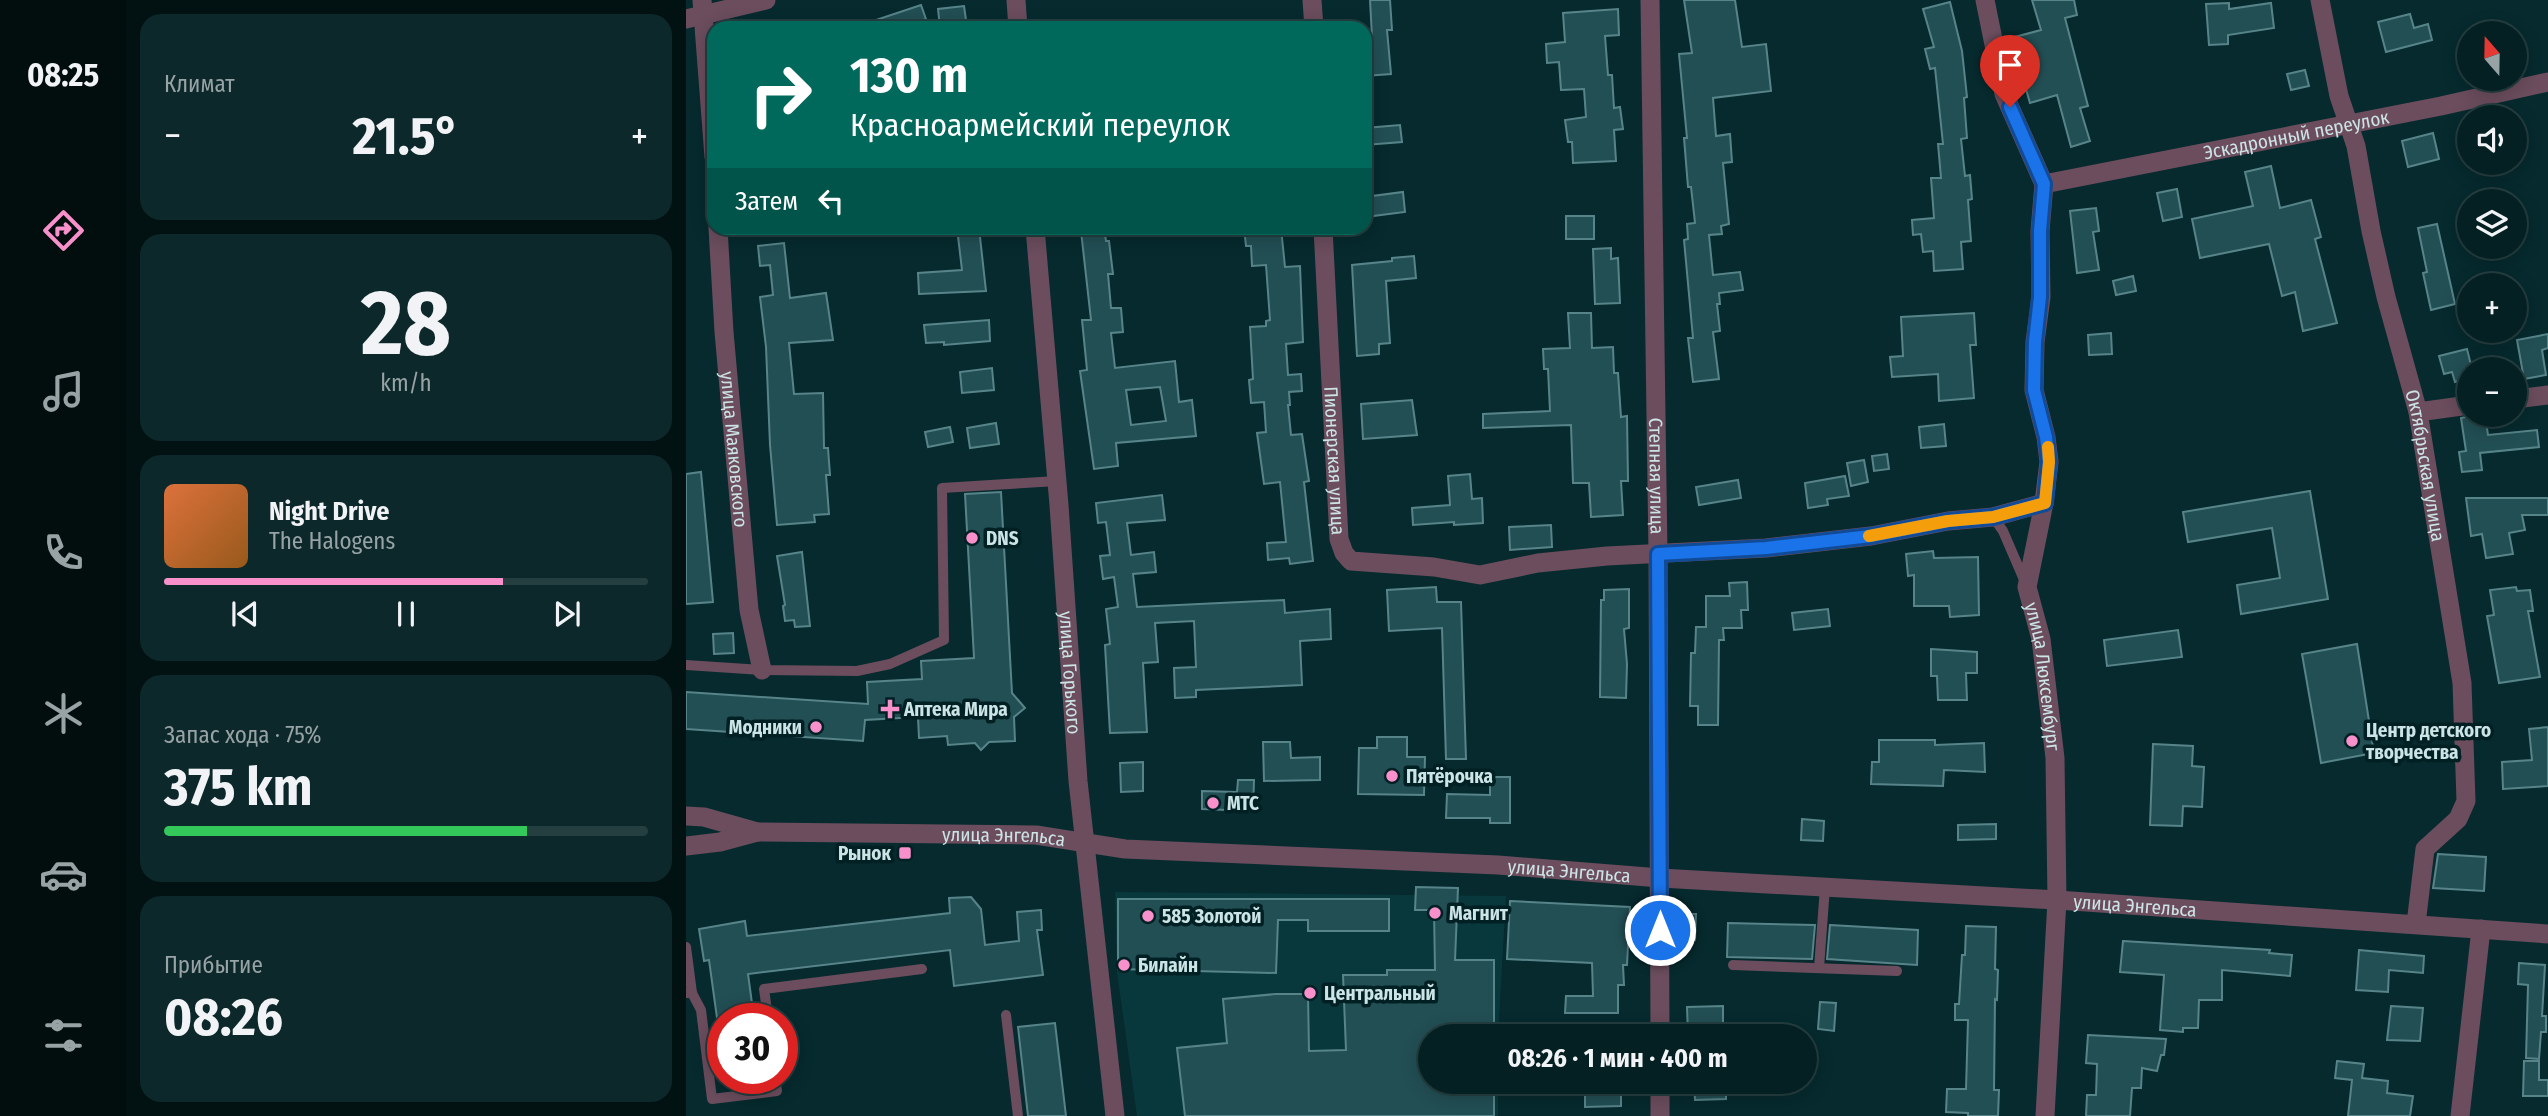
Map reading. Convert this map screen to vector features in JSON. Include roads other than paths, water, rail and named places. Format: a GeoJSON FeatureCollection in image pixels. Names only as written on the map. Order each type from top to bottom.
{"type":"FeatureCollection","features":[{"type":"Feature","properties":{"kind":"street"},"geometry":{"type":"LineString","coordinates":[[707,97],[697,11],[766,0]]}},
{"type":"Feature","properties":{"kind":"street"},"geometry":{"type":"LineString","coordinates":[[1016,0],[1018,21]]}},
{"type":"Feature","properties":{"kind":"street"},"geometry":{"type":"LineString","coordinates":[[1312,0],[1314,21]]}},
{"type":"Feature","properties":{"kind":"street","name":"Степная улица"},"geometry":{"type":"LineString","coordinates":[[1650,0],[1658,554],[1660,1024]]}},
{"type":"Feature","properties":{"kind":"street","name":"улица Люксембург"},"geometry":{"type":"LineString","coordinates":[[1985,0],[2004,94],[2044,184],[2034,390],[2046,437],[2049,462],[2045,503],[2027,587],[2040,639],[2049,693],[2055,758],[2057,900],[2045,1116]]}},
{"type":"Feature","properties":{"kind":"street","name":"Октябрьская улица"},"geometry":{"type":"LineString","coordinates":[[2320,0],[2339,96],[2356,146],[2386,297],[2418,412],[2462,683],[2466,801],[2458,819],[2425,849],[2416,924]]}},
{"type":"Feature","properties":{"kind":"street","name":"Эскадронный переулок"},"geometry":{"type":"LineString","coordinates":[[2044,184],[2548,82]]}},
{"type":"Feature","properties":{"kind":"street","name":"улица Маяковского"},"geometry":{"type":"LineString","coordinates":[[718,235],[724,332],[749,610],[762,670]]}},
{"type":"Feature","properties":{"kind":"street","name":"улица Горького"},"geometry":{"type":"LineString","coordinates":[[1036,235],[1085,842],[1115,1116]]}},
{"type":"Feature","properties":{"kind":"street","name":"Пионерская улица"},"geometry":{"type":"LineString","coordinates":[[1323,235],[1339,539],[1344,553],[1351,561],[1434,567],[1480,575],[1538,563],[1658,554]]}},
{"type":"Feature","properties":{"kind":"street"},"geometry":{"type":"LineString","coordinates":[[2527,398],[2548,395]]}},
{"type":"Feature","properties":{"kind":"street"},"geometry":{"type":"LineString","coordinates":[[2418,412],[2457,407]]}},
{"type":"Feature","properties":{"kind":"street"},"geometry":{"type":"LineString","coordinates":[[1658,554],[1778,547],[1871,536],[1948,521],[1993,517],[2045,503]]}},
{"type":"Feature","properties":{"kind":"street","name":"улица Энгельса"},"geometry":{"type":"LineString","coordinates":[[686,816],[704,817],[757,832],[1036,835],[1125,849],[1498,865],[1660,878],[2057,900],[2548,934]]}},
{"type":"Feature","properties":{"kind":"street","name":"улица Энгельса"},"geometry":{"type":"LineString","coordinates":[[686,846],[720,842],[757,832]]}},
{"type":"Feature","properties":{"kind":"street"},"geometry":{"type":"LineString","coordinates":[[2460,1116],[2481,929]]}},
{"type":"Feature","properties":{"kind":"street"},"geometry":{"type":"LineString","coordinates":[[1660,1094],[1660,1116]]}},
{"type":"Feature","properties":{"kind":"lane"},"geometry":{"type":"LineString","coordinates":[[686,665],[762,670],[857,671],[890,664],[944,640],[942,488],[1057,481]]}},
{"type":"Feature","properties":{"kind":"lane"},"geometry":{"type":"LineString","coordinates":[[1993,517],[2003,531],[2027,587]]}},
{"type":"Feature","properties":{"kind":"lane"},"geometry":{"type":"LineString","coordinates":[[1819,968],[1825,887]]}},
{"type":"Feature","properties":{"kind":"lane"},"geometry":{"type":"LineString","coordinates":[[686,947],[689,993],[701,1010],[707,1059]]}},
{"type":"Feature","properties":{"kind":"lane"},"geometry":{"type":"LineString","coordinates":[[1733,965],[1897,971]]}},
{"type":"Feature","properties":{"kind":"lane"},"geometry":{"type":"LineString","coordinates":[[766,1003],[764,989],[922,969]]}},
{"type":"Feature","properties":{"kind":"lane"},"geometry":{"type":"LineString","coordinates":[[1006,1015],[1018,1116]]}},
{"type":"Feature","properties":{"kind":"lane"},"geometry":{"type":"LineString","coordinates":[[711,1094],[712,1099],[753,1094]]}},
{"type":"Feature","properties":{"kind":"place","name":"DNS"},"geometry":{"type":"Point","coordinates":[972,538]}},
{"type":"Feature","properties":{"kind":"place","name":"Аптека Мира"},"geometry":{"type":"Point","coordinates":[890,709]}},
{"type":"Feature","properties":{"kind":"place","name":"Модники"},"geometry":{"type":"Point","coordinates":[816,727]}},
{"type":"Feature","properties":{"kind":"place","name":"Центр детского творчества"},"geometry":{"type":"Point","coordinates":[2352,741]}},
{"type":"Feature","properties":{"kind":"place","name":"Пятёрочка"},"geometry":{"type":"Point","coordinates":[1392,776]}},
{"type":"Feature","properties":{"kind":"place","name":"МТС"},"geometry":{"type":"Point","coordinates":[1213,803]}},
{"type":"Feature","properties":{"kind":"place","name":"Рынок"},"geometry":{"type":"Point","coordinates":[905,853]}},
{"type":"Feature","properties":{"kind":"place","name":"Магнит"},"geometry":{"type":"Point","coordinates":[1435,913]}},
{"type":"Feature","properties":{"kind":"place","name":"585 Золотой"},"geometry":{"type":"Point","coordinates":[1148,916]}},
{"type":"Feature","properties":{"kind":"place","name":"Билайн"},"geometry":{"type":"Point","coordinates":[1124,965]}},
{"type":"Feature","properties":{"kind":"place","name":"Центральный"},"geometry":{"type":"Point","coordinates":[1310,993]}}]}
